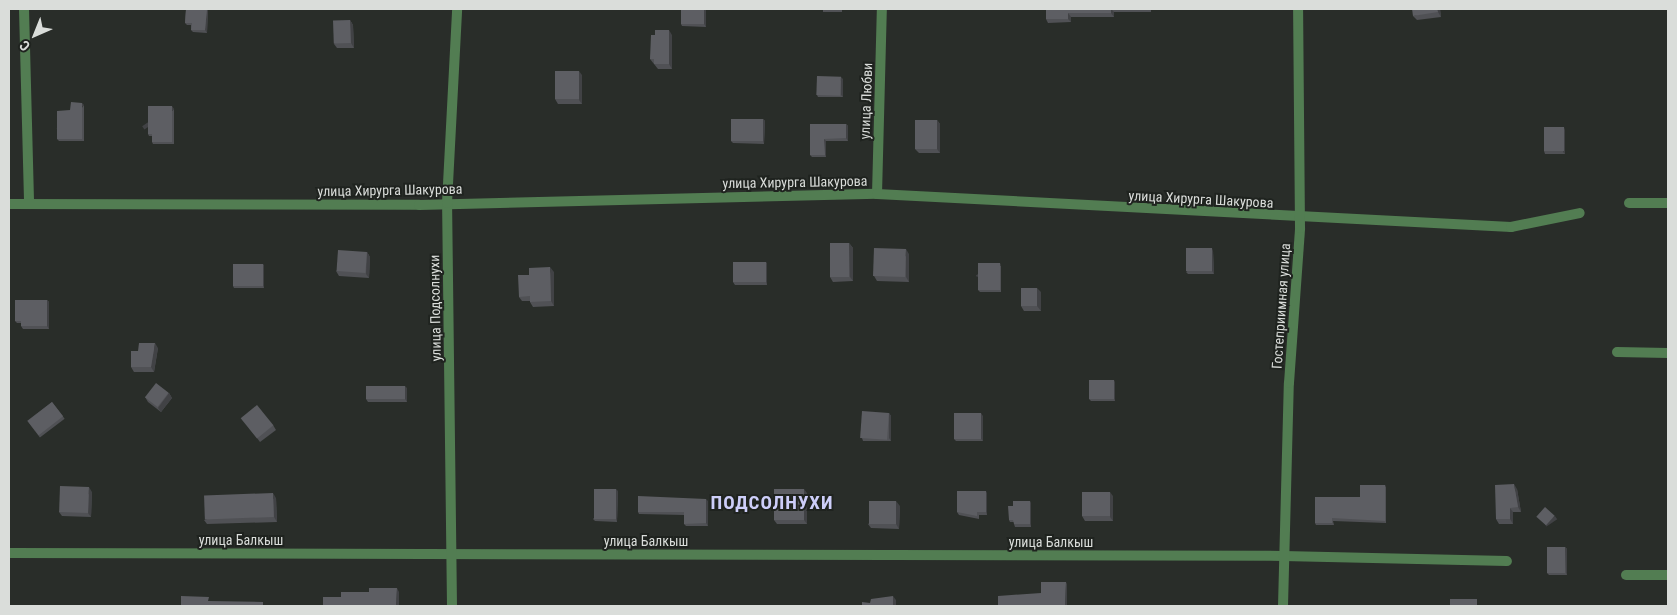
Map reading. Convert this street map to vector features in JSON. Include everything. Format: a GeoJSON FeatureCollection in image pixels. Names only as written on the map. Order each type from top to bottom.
{"type":"FeatureCollection","features":[{"type":"Feature","properties":{"kind":"street"},"geometry":{"type":"LineString","coordinates":[[24,9],[29,204]]}},
{"type":"Feature","properties":{"kind":"street","name":"улица Подсолнухи"},"geometry":{"type":"LineString","coordinates":[[452,606],[453,554],[447,203],[457,9]]}},
{"type":"Feature","properties":{"kind":"street","name":"улица Любви"},"geometry":{"type":"LineString","coordinates":[[877,194],[882,9]]}},
{"type":"Feature","properties":{"kind":"street","name":"Гостеприимная улица"},"geometry":{"type":"LineString","coordinates":[[1283,606],[1289,383],[1300,228],[1298,218],[1298,9]]}},
{"type":"Feature","properties":{"kind":"street","name":"улица Хирурга Шакурова"},"geometry":{"type":"LineString","coordinates":[[9,204],[447,203],[877,194],[1298,218],[1511,227],[1580,213]]}},
{"type":"Feature","properties":{"kind":"street"},"geometry":{"type":"LineString","coordinates":[[1630,203],[1668,203]]}},
{"type":"Feature","properties":{"kind":"street"},"geometry":{"type":"LineString","coordinates":[[1617,352],[1668,353]]}},
{"type":"Feature","properties":{"kind":"street","name":"улица Балкыш"},"geometry":{"type":"LineString","coordinates":[[9,553],[1283,556],[1507,561]]}},
{"type":"Feature","properties":{"kind":"street"},"geometry":{"type":"LineString","coordinates":[[1626,576],[1668,575]]}},
{"type":"Feature","properties":{"kind":"building"},"geometry":{"type":"Polygon","coordinates":[[[186,9],[207,9],[205,30],[191,30],[192,23],[185,23],[186,9]]]}},
{"type":"Feature","properties":{"kind":"building"},"geometry":{"type":"Polygon","coordinates":[[[681,9],[704,9],[704,24],[681,24],[681,9]]]}},
{"type":"Feature","properties":{"kind":"building"},"geometry":{"type":"Polygon","coordinates":[[[1046,9],[1111,9],[1111,13],[1068,13],[1068,19],[1046,19],[1046,9]]]}},
{"type":"Feature","properties":{"kind":"building"},"geometry":{"type":"Polygon","coordinates":[[[1412,9],[1437,9],[1438,12],[1413,16],[1412,9]]]}},
{"type":"Feature","properties":{"kind":"building"},"geometry":{"type":"Polygon","coordinates":[[[350,20],[351,43],[334,44],[333,21],[350,20]]]}},
{"type":"Feature","properties":{"kind":"building"},"geometry":{"type":"Polygon","coordinates":[[[655,30],[669,30],[669,64],[654,64],[654,59],[650,59],[651,35],[655,35],[655,30]]]}},
{"type":"Feature","properties":{"kind":"building"},"geometry":{"type":"Polygon","coordinates":[[[555,71],[579,71],[579,99],[555,99],[555,71]]]}},
{"type":"Feature","properties":{"kind":"building"},"geometry":{"type":"Polygon","coordinates":[[[817,76],[841,77],[840,96],[816,95],[817,76]]]}},
{"type":"Feature","properties":{"kind":"building"},"geometry":{"type":"Polygon","coordinates":[[[71,102],[82,103],[82,139],[57,139],[57,111],[70,110],[71,102]]]}},
{"type":"Feature","properties":{"kind":"building"},"geometry":{"type":"Polygon","coordinates":[[[148,106],[172,106],[172,142],[152,142],[152,134],[148,134],[148,106]]]}},
{"type":"Feature","properties":{"kind":"building"},"geometry":{"type":"Polygon","coordinates":[[[731,119],[763,119],[763,141],[731,141],[731,119]]]}},
{"type":"Feature","properties":{"kind":"building"},"geometry":{"type":"Polygon","coordinates":[[[915,120],[937,120],[937,149],[915,149],[915,120]]]}},
{"type":"Feature","properties":{"kind":"building"},"geometry":{"type":"Polygon","coordinates":[[[810,124],[846,124],[846,138],[824,139],[825,155],[810,155],[810,124]]]}},
{"type":"Feature","properties":{"kind":"building"},"geometry":{"type":"Polygon","coordinates":[[[1544,127],[1564,127],[1564,151],[1544,151],[1544,127]]]}},
{"type":"Feature","properties":{"kind":"building"},"geometry":{"type":"Polygon","coordinates":[[[830,243],[849,243],[849,277],[830,277],[830,243]]]}},
{"type":"Feature","properties":{"kind":"building"},"geometry":{"type":"Polygon","coordinates":[[[874,248],[906,249],[905,277],[873,276],[874,248]]]}},
{"type":"Feature","properties":{"kind":"building"},"geometry":{"type":"Polygon","coordinates":[[[1186,248],[1212,248],[1212,271],[1186,271],[1186,248]]]}},
{"type":"Feature","properties":{"kind":"building"},"geometry":{"type":"Polygon","coordinates":[[[338,250],[367,252],[365,273],[337,271],[338,250]]]}},
{"type":"Feature","properties":{"kind":"building"},"geometry":{"type":"Polygon","coordinates":[[[733,262],[766,262],[766,282],[733,282],[733,262]]]}},
{"type":"Feature","properties":{"kind":"building"},"geometry":{"type":"Polygon","coordinates":[[[978,263],[1000,263],[1000,290],[978,290],[978,263]]]}},
{"type":"Feature","properties":{"kind":"building"},"geometry":{"type":"Polygon","coordinates":[[[233,264],[263,264],[263,286],[233,286],[233,264]]]}},
{"type":"Feature","properties":{"kind":"building"},"geometry":{"type":"Polygon","coordinates":[[[550,267],[551,301],[530,302],[530,296],[519,297],[518,275],[529,275],[529,268],[550,267]]]}},
{"type":"Feature","properties":{"kind":"building"},"geometry":{"type":"Polygon","coordinates":[[[1021,288],[1037,288],[1037,306],[1021,306],[1021,288]]]}},
{"type":"Feature","properties":{"kind":"building"},"geometry":{"type":"Polygon","coordinates":[[[15,300],[47,300],[47,326],[21,326],[21,321],[15,321],[15,300]]]}},
{"type":"Feature","properties":{"kind":"building"},"geometry":{"type":"Polygon","coordinates":[[[139,343],[155,343],[151,367],[131,367],[131,351],[138,351],[139,343]]]}},
{"type":"Feature","properties":{"kind":"building"},"geometry":{"type":"Polygon","coordinates":[[[1089,380],[1114,380],[1114,399],[1089,399],[1089,380]]]}},
{"type":"Feature","properties":{"kind":"building"},"geometry":{"type":"Polygon","coordinates":[[[156,383],[169,393],[158,407],[145,397],[156,383]]]}},
{"type":"Feature","properties":{"kind":"building"},"geometry":{"type":"Polygon","coordinates":[[[366,386],[405,386],[405,399],[366,399],[366,386]]]}},
{"type":"Feature","properties":{"kind":"building"},"geometry":{"type":"Polygon","coordinates":[[[52,402],[63,416],[39,435],[28,421],[52,402]]]}},
{"type":"Feature","properties":{"kind":"building"},"geometry":{"type":"Polygon","coordinates":[[[257,405],[273,425],[257,438],[241,418],[257,405]]]}},
{"type":"Feature","properties":{"kind":"building"},"geometry":{"type":"Polygon","coordinates":[[[862,411],[889,413],[887,440],[860,438],[862,411]]]}},
{"type":"Feature","properties":{"kind":"building"},"geometry":{"type":"Polygon","coordinates":[[[954,413],[981,413],[981,439],[954,439],[954,413]]]}},
{"type":"Feature","properties":{"kind":"building"},"geometry":{"type":"Polygon","coordinates":[[[1514,484],[1518,507],[1510,508],[1510,519],[1496,519],[1495,485],[1514,484]]]}},
{"type":"Feature","properties":{"kind":"building"},"geometry":{"type":"Polygon","coordinates":[[[1360,485],[1385,485],[1385,521],[1332,518],[1332,523],[1315,523],[1315,497],[1360,497],[1360,485]]]}},
{"type":"Feature","properties":{"kind":"building"},"geometry":{"type":"Polygon","coordinates":[[[60,486],[89,487],[88,513],[59,512],[60,486]]]}},
{"type":"Feature","properties":{"kind":"building"},"geometry":{"type":"Polygon","coordinates":[[[594,489],[616,489],[616,519],[594,519],[594,489]]]}},
{"type":"Feature","properties":{"kind":"building"},"geometry":{"type":"Polygon","coordinates":[[[774,489],[804,489],[804,520],[774,520],[774,489]]]}},
{"type":"Feature","properties":{"kind":"building"},"geometry":{"type":"Polygon","coordinates":[[[957,491],[986,491],[986,512],[977,512],[977,516],[957,512],[957,491]]]}},
{"type":"Feature","properties":{"kind":"building"},"geometry":{"type":"Polygon","coordinates":[[[1082,492],[1110,492],[1110,516],[1082,516],[1082,492]]]}},
{"type":"Feature","properties":{"kind":"building"},"geometry":{"type":"Polygon","coordinates":[[[273,493],[274,517],[205,519],[204,495],[273,493]]]}},
{"type":"Feature","properties":{"kind":"building"},"geometry":{"type":"Polygon","coordinates":[[[638,496],[706,499],[706,523],[684,524],[684,512],[638,512],[638,496]]]}},
{"type":"Feature","properties":{"kind":"building"},"geometry":{"type":"Polygon","coordinates":[[[869,501],[896,501],[896,524],[869,524],[869,501]]]}},
{"type":"Feature","properties":{"kind":"building"},"geometry":{"type":"Polygon","coordinates":[[[1013,501],[1030,501],[1030,524],[1014,524],[1013,520],[1009,520],[1008,506],[1013,506],[1013,501]]]}},
{"type":"Feature","properties":{"kind":"building"},"geometry":{"type":"Polygon","coordinates":[[[1545,507],[1555,516],[1546,525],[1536,517],[1545,507]]]}},
{"type":"Feature","properties":{"kind":"building"},"geometry":{"type":"Polygon","coordinates":[[[1547,547],[1565,547],[1565,573],[1547,573],[1547,547]]]}},
{"type":"Feature","properties":{"kind":"building"},"geometry":{"type":"Polygon","coordinates":[[[1041,582],[1066,582],[1065,606],[998,606],[998,596],[1041,593],[1041,582]]]}},
{"type":"Feature","properties":{"kind":"building"},"geometry":{"type":"Polygon","coordinates":[[[369,588],[397,588],[396,606],[323,606],[323,597],[341,597],[341,592],[369,592],[369,588]]]}},
{"type":"Feature","properties":{"kind":"building"},"geometry":{"type":"Polygon","coordinates":[[[181,596],[209,597],[208,601],[263,602],[263,606],[181,606],[181,596]]]}},
{"type":"Feature","properties":{"kind":"building"},"geometry":{"type":"Polygon","coordinates":[[[893,596],[893,606],[862,606],[862,602],[870,603],[871,599],[893,596]]]}},
{"type":"Feature","properties":{"kind":"building"},"geometry":{"type":"Polygon","coordinates":[[[1450,599],[1477,599],[1477,606],[1450,606],[1450,599]]]}},
{"type":"Feature","properties":{"kind":"district","name":"ПОДСОЛНУХИ"},"geometry":{"type":"Point","coordinates":[772,503]}}]}
